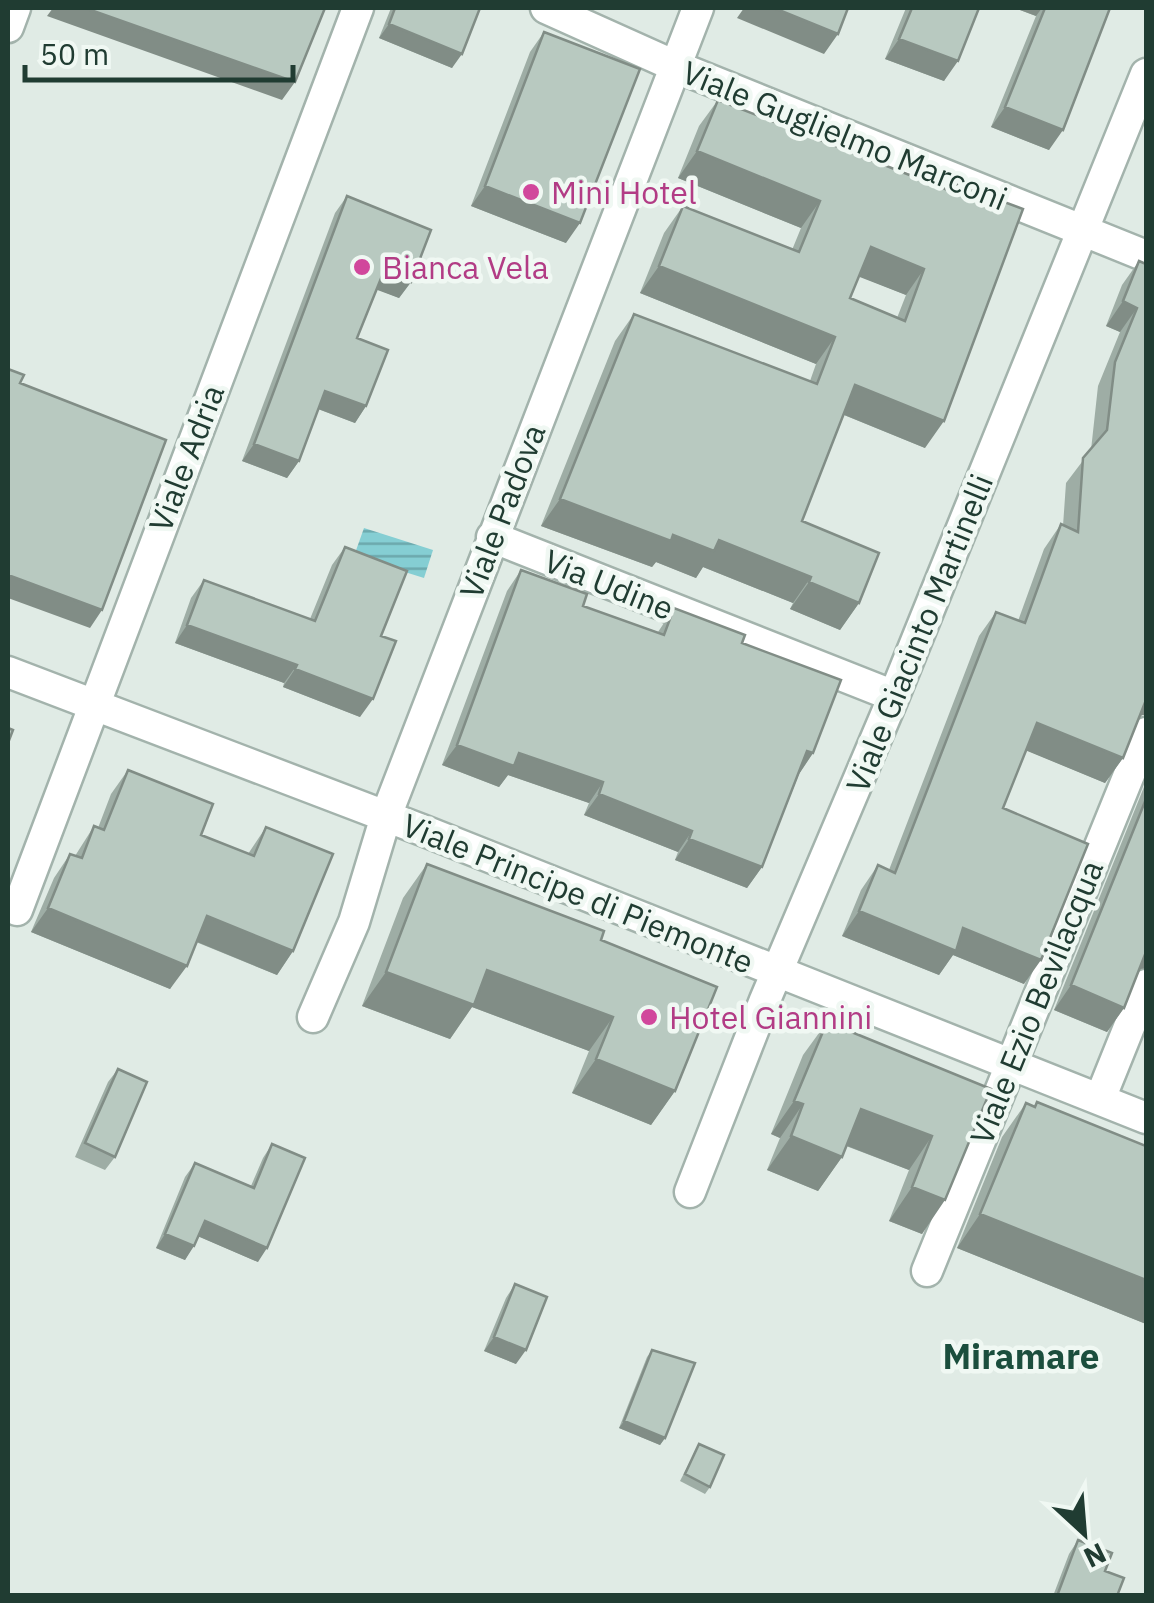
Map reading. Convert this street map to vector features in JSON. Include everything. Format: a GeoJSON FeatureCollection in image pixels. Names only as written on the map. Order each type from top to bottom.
{"type":"FeatureCollection","features":[{"type":"Feature","properties":{"kind":"street"},"geometry":{"type":"LineString","coordinates":[[8,27],[15,8]]}},
{"type":"Feature","properties":{"kind":"street","name":"Viale Adria"},"geometry":{"type":"LineString","coordinates":[[16,910],[358,8]]}},
{"type":"Feature","properties":{"kind":"street","name":"Viale Guglielmo Marconi"},"geometry":{"type":"LineString","coordinates":[[546,8],[675,66],[1146,256]]}},
{"type":"Feature","properties":{"kind":"street","name":"Viale Padova"},"geometry":{"type":"LineString","coordinates":[[312,1017],[354,922],[386,816],[698,8]]}},
{"type":"Feature","properties":{"kind":"street","name":"Viale Giacinto Martinelli"},"geometry":{"type":"LineString","coordinates":[[690,1192],[1146,74]]}},
{"type":"Feature","properties":{"kind":"street","name":"Via Udine"},"geometry":{"type":"LineString","coordinates":[[492,537],[894,696]]}},
{"type":"Feature","properties":{"kind":"street","name":"Viale Principe di Piemonte"},"geometry":{"type":"LineString","coordinates":[[8,672],[386,816],[1146,1118]]}},
{"type":"Feature","properties":{"kind":"street","name":"Viale Ezio Bevilacqua"},"geometry":{"type":"LineString","coordinates":[[926,1271],[1146,732]]}},
{"type":"Feature","properties":{"kind":"street"},"geometry":{"type":"LineString","coordinates":[[1100,1099],[1146,985]]}},
{"type":"Feature","properties":{"kind":"water"},"geometry":{"type":"Polygon","coordinates":[[[364,528],[433,550],[424,578],[354,556],[364,528]]]}},
{"type":"Feature","properties":{"kind":"building"},"geometry":{"type":"Polygon","coordinates":[[[85,8],[325,8],[295,82],[85,8]]]}},
{"type":"Feature","properties":{"kind":"building"},"geometry":{"type":"Polygon","coordinates":[[[395,8],[480,8],[462,54],[389,24],[395,8]]]}},
{"type":"Feature","properties":{"kind":"building"},"geometry":{"type":"Polygon","coordinates":[[[774,8],[848,8],[838,34],[774,8]]]}},
{"type":"Feature","properties":{"kind":"building"},"geometry":{"type":"Polygon","coordinates":[[[912,8],[979,8],[958,61],[899,39],[912,8]]]}},
{"type":"Feature","properties":{"kind":"building"},"geometry":{"type":"Polygon","coordinates":[[[1045,8],[1110,8],[1063,130],[1005,107],[1045,8]]]}},
{"type":"Feature","properties":{"kind":"building"},"geometry":{"type":"Polygon","coordinates":[[[544,32],[640,69],[580,223],[485,186],[544,32]]]}},
{"type":"Feature","properties":{"kind":"building"},"geometry":{"type":"Polygon","coordinates":[[[718,100],[953,192],[956,184],[1023,209],[944,421],[855,385],[802,521],[879,553],[859,603],[809,582],[811,577],[719,540],[714,551],[673,535],[671,541],[560,499],[634,314],[817,384],[835,337],[659,266],[683,206],[799,252],[820,201],[697,151],[718,100]],[[871,247],[850,298],[905,321],[924,269],[871,247]]]}},
{"type":"Feature","properties":{"kind":"building"},"geometry":{"type":"Polygon","coordinates":[[[347,196],[431,230],[411,282],[384,271],[357,338],[388,350],[366,406],[325,391],[299,461],[254,444],[347,196]]]}},
{"type":"Feature","properties":{"kind":"building"},"geometry":{"type":"Polygon","coordinates":[[[1139,261],[1146,264],[1146,700],[1123,758],[1037,723],[1003,808],[1088,844],[1041,960],[963,928],[956,951],[859,911],[878,865],[895,873],[996,612],[1025,623],[1061,524],[1078,532],[1083,458],[1107,430],[1115,362],[1137,308],[1123,301],[1139,261]]]}},
{"type":"Feature","properties":{"kind":"building"},"geometry":{"type":"Polygon","coordinates":[[[8,369],[24,375],[20,383],[166,440],[102,610],[8,575],[8,369]]]}},
{"type":"Feature","properties":{"kind":"building"},"geometry":{"type":"Polygon","coordinates":[[[345,547],[407,571],[381,636],[396,641],[373,699],[295,669],[297,665],[187,625],[204,580],[315,621],[345,547]]]}},
{"type":"Feature","properties":{"kind":"building"},"geometry":{"type":"Polygon","coordinates":[[[521,570],[587,594],[583,606],[664,635],[674,608],[745,635],[742,643],[841,680],[813,753],[807,751],[762,867],[689,839],[692,831],[599,794],[603,782],[519,753],[514,766],[457,745],[521,570]]]}},
{"type":"Feature","properties":{"kind":"building"},"geometry":{"type":"Polygon","coordinates":[[[128,770],[213,804],[201,835],[254,856],[266,827],[333,854],[293,951],[207,916],[187,966],[48,908],[70,854],[82,858],[94,826],[104,830],[128,770]]]}},
{"type":"Feature","properties":{"kind":"building"},"geometry":{"type":"Polygon","coordinates":[[[1146,799],[1146,952],[1124,1008],[1071,985],[1146,799]]]}},
{"type":"Feature","properties":{"kind":"building"},"geometry":{"type":"Polygon","coordinates":[[[427,864],[604,931],[601,940],[717,987],[675,1091],[596,1059],[613,1017],[487,970],[474,1005],[386,972],[427,864]]]}},
{"type":"Feature","properties":{"kind":"building"},"geometry":{"type":"Polygon","coordinates":[[[827,1022],[991,1089],[945,1200],[912,1187],[932,1136],[861,1109],[842,1157],[791,1136],[803,1104],[794,1101],[827,1022]]]}},
{"type":"Feature","properties":{"kind":"building"},"geometry":{"type":"Polygon","coordinates":[[[118,1069],[147,1082],[115,1157],[85,1143],[118,1069]]]}},
{"type":"Feature","properties":{"kind":"building"},"geometry":{"type":"Polygon","coordinates":[[[1037,1102],[1146,1146],[1146,1280],[980,1214],[1026,1103],[1035,1107],[1037,1102]]]}},
{"type":"Feature","properties":{"kind":"building"},"geometry":{"type":"Polygon","coordinates":[[[272,1144],[305,1158],[267,1248],[205,1221],[194,1246],[165,1234],[195,1163],[254,1188],[272,1144]]]}},
{"type":"Feature","properties":{"kind":"building"},"geometry":{"type":"Polygon","coordinates":[[[515,1284],[547,1297],[526,1350],[494,1337],[515,1284]]]}},
{"type":"Feature","properties":{"kind":"building"},"geometry":{"type":"Polygon","coordinates":[[[652,1350],[695,1363],[665,1438],[624,1421],[652,1350]]]}},
{"type":"Feature","properties":{"kind":"building"},"geometry":{"type":"Polygon","coordinates":[[[699,1444],[724,1455],[710,1487],[685,1474],[699,1444]]]}},
{"type":"Feature","properties":{"kind":"building"},"geometry":{"type":"Polygon","coordinates":[[[1078,1540],[1112,1553],[1105,1571],[1124,1578],[1117,1596],[1057,1596],[1078,1540]]]}},
{"type":"Feature","properties":{"kind":"place","name":"Mini Hotel"},"geometry":{"type":"Point","coordinates":[531,192]}},
{"type":"Feature","properties":{"kind":"place","name":"Bianca Vela"},"geometry":{"type":"Point","coordinates":[362,267]}},
{"type":"Feature","properties":{"kind":"place","name":"Hotel Giannini"},"geometry":{"type":"Point","coordinates":[649,1017]}},
{"type":"Feature","properties":{"kind":"district","name":"Miramare"},"geometry":{"type":"Point","coordinates":[1021,1356]}}]}
